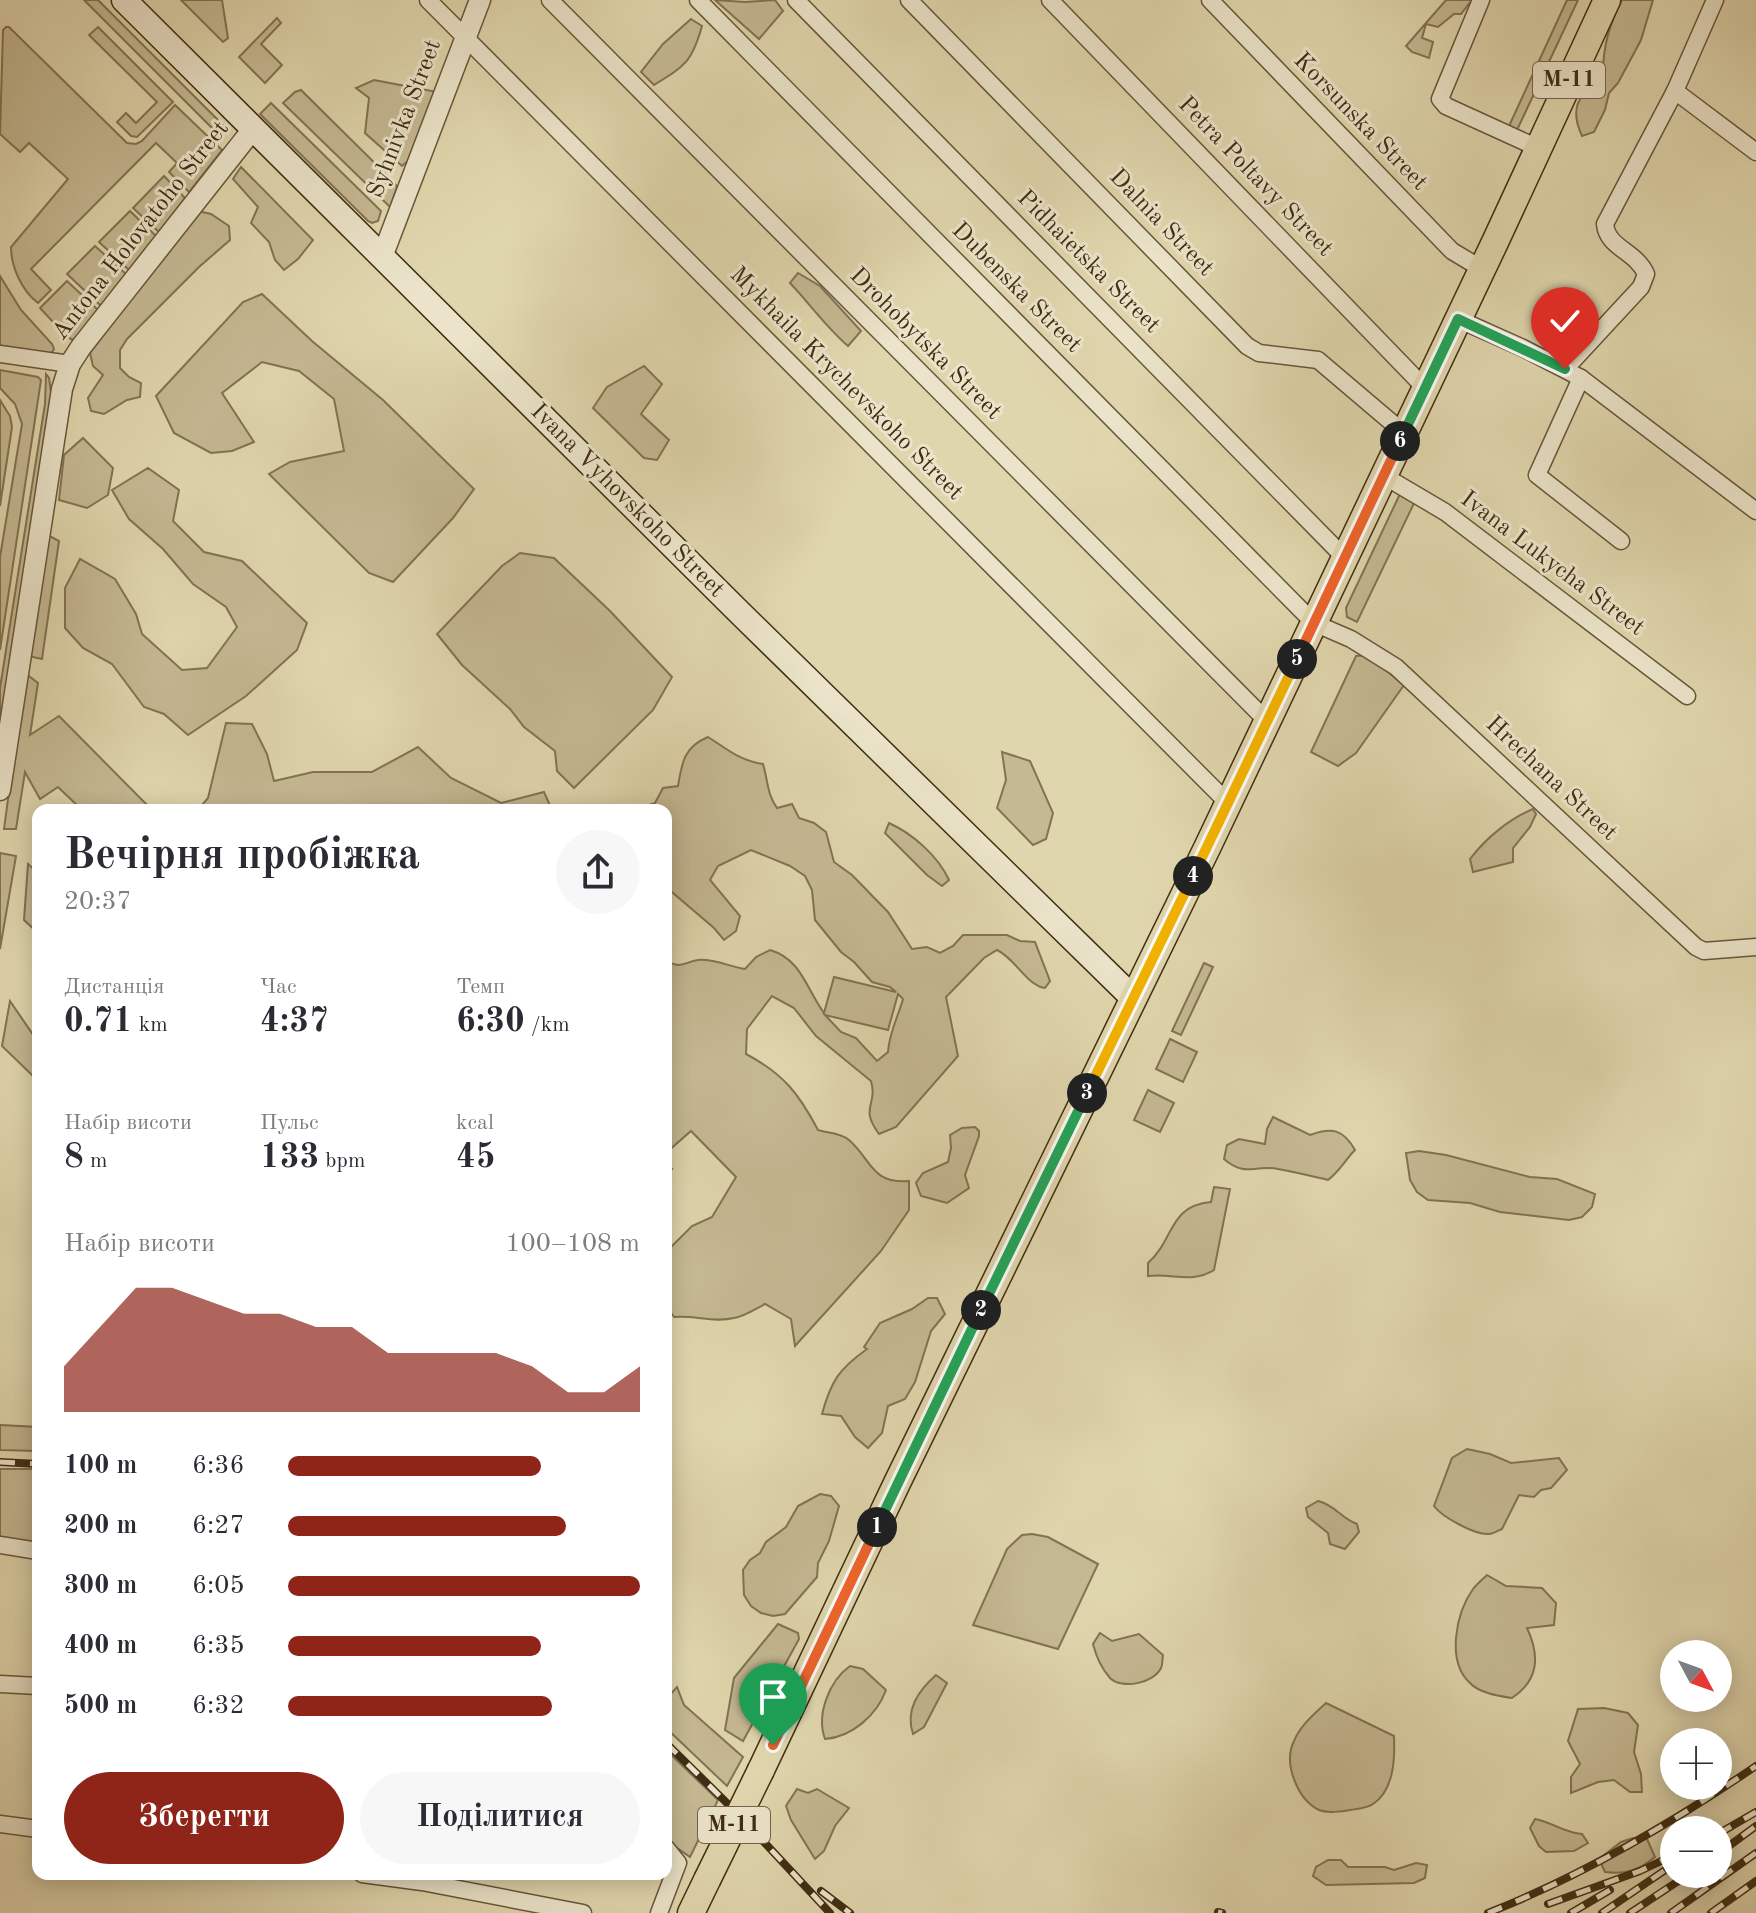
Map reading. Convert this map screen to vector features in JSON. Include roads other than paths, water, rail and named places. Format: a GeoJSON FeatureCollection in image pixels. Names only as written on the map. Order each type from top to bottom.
{"type":"FeatureCollection","features":[{"type":"Feature","properties":{"kind":"main road","name":"Ivana Vyhovskoho Street"},"geometry":{"type":"LineString","coordinates":[[124,0],[763,636],[1133,998]]}},
{"type":"Feature","properties":{"kind":"main road","name":"М-11"},"geometry":{"type":"LineString","coordinates":[[691,1913],[1228,803],[1267,721],[1307,616],[1345,558],[1607,0]]}},
{"type":"Feature","properties":{"kind":"street","name":"Mykhaila Krychevskoho Street"},"geometry":{"type":"LineString","coordinates":[[428,0],[1228,803]]}},
{"type":"Feature","properties":{"kind":"street","name":"Syhnivka Street"},"geometry":{"type":"LineString","coordinates":[[382,257],[480,0]]}},
{"type":"Feature","properties":{"kind":"street","name":"Drohobytska Street"},"geometry":{"type":"LineString","coordinates":[[550,0],[1267,721]]}},
{"type":"Feature","properties":{"kind":"street","name":"Dubenska Street"},"geometry":{"type":"LineString","coordinates":[[698,0],[1307,616]]}},
{"type":"Feature","properties":{"kind":"street","name":"Pidhaietska Street"},"geometry":{"type":"LineString","coordinates":[[796,0],[1345,558]]}},
{"type":"Feature","properties":{"kind":"street","name":"Dalnia Street"},"geometry":{"type":"LineString","coordinates":[[909,0],[1247,346],[1259,353],[1318,360],[1404,433]]}},
{"type":"Feature","properties":{"kind":"street","name":"Petra Poltavy Street"},"geometry":{"type":"LineString","coordinates":[[1050,0],[1425,388]]}},
{"type":"Feature","properties":{"kind":"street","name":"Korsunska Street"},"geometry":{"type":"LineString","coordinates":[[1210,0],[1452,251],[1482,269]]}},
{"type":"Feature","properties":{"kind":"street"},"geometry":{"type":"LineString","coordinates":[[1481,0],[1440,99],[1446,106],[1538,148]]}},
{"type":"Feature","properties":{"kind":"street"},"geometry":{"type":"LineString","coordinates":[[1565,369],[1641,287],[1646,274],[1641,262],[1609,239],[1605,224],[1675,91],[1715,0]]}},
{"type":"Feature","properties":{"kind":"street"},"geometry":{"type":"LineString","coordinates":[[1675,91],[1756,152]]}},
{"type":"Feature","properties":{"kind":"street","name":"Antona Holovatoho Street"},"geometry":{"type":"LineString","coordinates":[[0,790],[62,389],[70,364],[253,129]]}},
{"type":"Feature","properties":{"kind":"street"},"geometry":{"type":"LineString","coordinates":[[1458,319],[1581,378],[1756,511]]}},
{"type":"Feature","properties":{"kind":"street"},"geometry":{"type":"LineString","coordinates":[[0,354],[70,364]]}},
{"type":"Feature","properties":{"kind":"street"},"geometry":{"type":"LineString","coordinates":[[1581,378],[1537,475],[1621,541]]}},
{"type":"Feature","properties":{"kind":"street","name":"Ivana Lukycha Street"},"geometry":{"type":"LineString","coordinates":[[1384,476],[1445,512],[1687,696]]}},
{"type":"Feature","properties":{"kind":"street","name":"Hrechana Street"},"geometry":{"type":"LineString","coordinates":[[1307,616],[1396,667],[1696,947],[1704,951],[1756,947]]}},
{"type":"Feature","properties":{"kind":"street"},"geometry":{"type":"LineString","coordinates":[[0,1545],[32,1550]]}},
{"type":"Feature","properties":{"kind":"street"},"geometry":{"type":"LineString","coordinates":[[0,1684],[32,1686]]}},
{"type":"Feature","properties":{"kind":"street"},"geometry":{"type":"LineString","coordinates":[[0,1824],[32,1828]]}},
{"type":"Feature","properties":{"kind":"street"},"geometry":{"type":"LineString","coordinates":[[672,1856],[678,1863],[672,1879]]}},
{"type":"Feature","properties":{"kind":"street"},"geometry":{"type":"LineString","coordinates":[[407,1880],[583,1913]]}},
{"type":"Feature","properties":{"kind":"street"},"geometry":{"type":"LineString","coordinates":[[659,1913],[672,1880]]}},
{"type":"Feature","properties":{"kind":"railway"},"geometry":{"type":"LineString","coordinates":[[0,1462],[32,1464]]}},
{"type":"Feature","properties":{"kind":"railway"},"geometry":{"type":"LineString","coordinates":[[672,1749],[830,1913]]}},
{"type":"Feature","properties":{"kind":"railway"},"geometry":{"type":"LineString","coordinates":[[1488,1913],[1626,1847],[1756,1766]]}},
{"type":"Feature","properties":{"kind":"railway"},"geometry":{"type":"LineString","coordinates":[[1732,1826],[1756,1812]]}},
{"type":"Feature","properties":{"kind":"railway"},"geometry":{"type":"LineString","coordinates":[[1732,1844],[1756,1826]]}},
{"type":"Feature","properties":{"kind":"railway"},"geometry":{"type":"LineString","coordinates":[[1671,1913],[1756,1853]]}},
{"type":"Feature","properties":{"kind":"railway"},"geometry":{"type":"LineString","coordinates":[[1548,1904],[1660,1862]]}},
{"type":"Feature","properties":{"kind":"railway"},"geometry":{"type":"LineString","coordinates":[[1602,1913],[1660,1874]]}},
{"type":"Feature","properties":{"kind":"railway"},"geometry":{"type":"LineString","coordinates":[[1711,1913],[1756,1881]]}},
{"type":"Feature","properties":{"kind":"railway"},"geometry":{"type":"LineString","coordinates":[[1630,1913],[1668,1888]]}},
{"type":"Feature","properties":{"kind":"railway"},"geometry":{"type":"LineString","coordinates":[[1571,1913],[1610,1890]]}},
{"type":"Feature","properties":{"kind":"railway"},"geometry":{"type":"LineString","coordinates":[[821,1891],[850,1913]]}},
{"type":"Feature","properties":{"kind":"railway"},"geometry":{"type":"LineString","coordinates":[[1218,1912],[1222,1913]]}}]}
